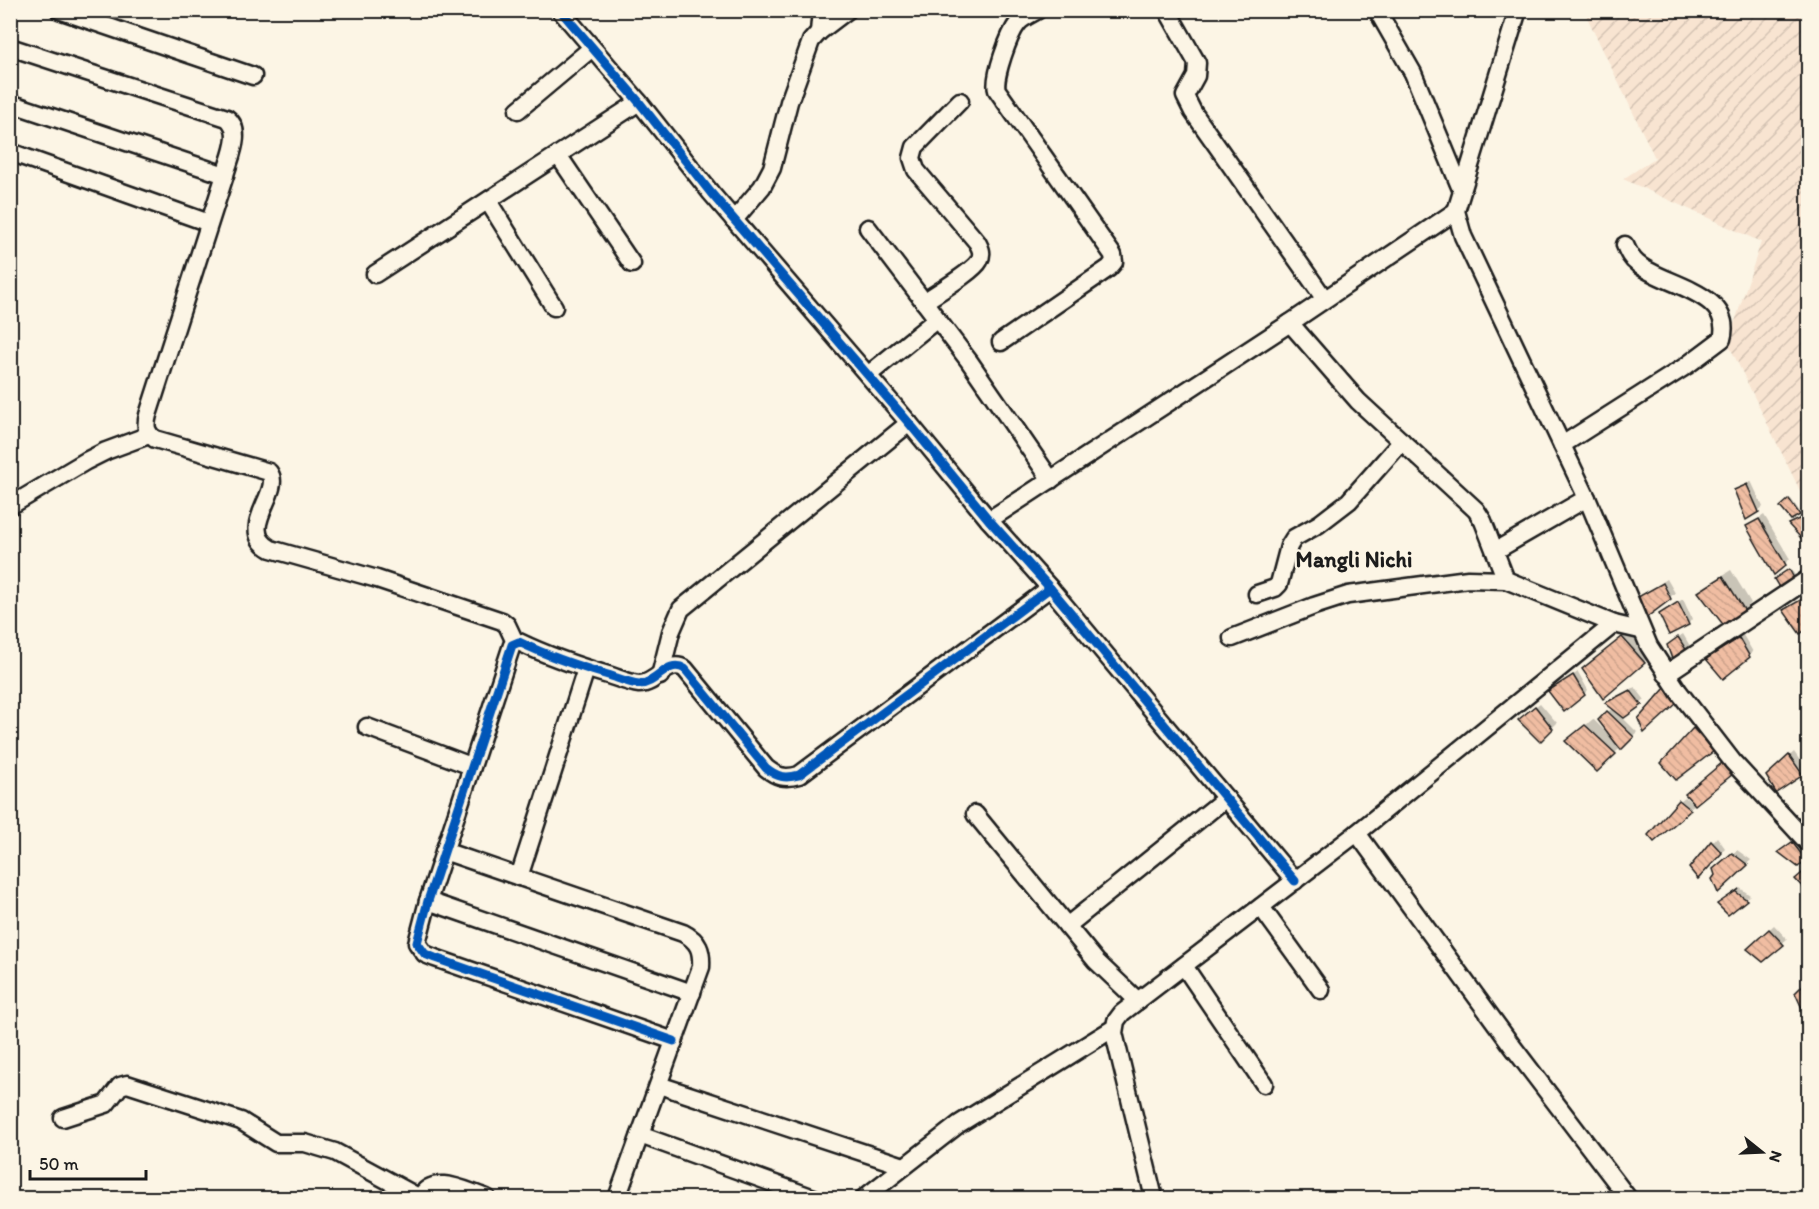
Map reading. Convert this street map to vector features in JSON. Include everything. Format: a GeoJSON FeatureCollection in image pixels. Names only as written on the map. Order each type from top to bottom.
{"type":"FeatureCollection","features":[{"type":"Feature","properties":{"kind":"street"},"geometry":{"type":"LineString","coordinates":[[60,10],[253,76]]}},
{"type":"Feature","properties":{"kind":"street"},"geometry":{"type":"LineString","coordinates":[[560,10],[639,102],[734,220],[909,423],[989,520],[1050,588],[1295,881]]}},
{"type":"Feature","properties":{"kind":"street"},"geometry":{"type":"LineString","coordinates":[[819,32],[821,10]]}},
{"type":"Feature","properties":{"kind":"street"},"geometry":{"type":"LineString","coordinates":[[734,220],[762,187],[772,168],[789,102],[806,50],[819,32],[848,10]]}},
{"type":"Feature","properties":{"kind":"street"},"geometry":{"type":"LineString","coordinates":[[1002,342],[1109,268],[1114,262],[1113,255],[997,90],[996,79],[1014,30],[1020,21],[1038,10]]}},
{"type":"Feature","properties":{"kind":"street"},"geometry":{"type":"LineString","coordinates":[[1167,10],[1197,63],[1196,76],[1185,96],[1193,112],[1324,298]]}},
{"type":"Feature","properties":{"kind":"street"},"geometry":{"type":"LineString","coordinates":[[1377,10],[1413,73],[1461,189]]}},
{"type":"Feature","properties":{"kind":"street"},"geometry":{"type":"LineString","coordinates":[[1518,10],[1461,189],[1456,211],[1463,236],[1587,498],[1640,630],[1666,674],[1733,762],[1809,843]]}},
{"type":"Feature","properties":{"kind":"street"},"geometry":{"type":"LineString","coordinates":[[10,47],[227,118],[235,128],[236,136],[225,175],[146,421],[146,428],[149,435],[155,439],[269,472],[272,481],[257,529],[260,542],[271,549],[377,579],[502,621],[507,625],[515,642],[560,661],[636,684],[651,681],[674,665],[685,669],[766,768],[775,775],[785,778],[799,775],[1050,588]]}},
{"type":"Feature","properties":{"kind":"street"},"geometry":{"type":"LineString","coordinates":[[518,110],[592,48]]}},
{"type":"Feature","properties":{"kind":"street"},"geometry":{"type":"LineString","coordinates":[[924,302],[975,267],[981,257],[977,242],[916,170],[912,158],[915,147],[960,101]]}},
{"type":"Feature","properties":{"kind":"street"},"geometry":{"type":"LineString","coordinates":[[375,274],[639,102]]}},
{"type":"Feature","properties":{"kind":"street"},"geometry":{"type":"LineString","coordinates":[[10,103],[225,175]]}},
{"type":"Feature","properties":{"kind":"street"},"geometry":{"type":"LineString","coordinates":[[10,152],[209,223]]}},
{"type":"Feature","properties":{"kind":"street"},"geometry":{"type":"LineString","coordinates":[[558,155],[632,264]]}},
{"type":"Feature","properties":{"kind":"street"},"geometry":{"type":"LineString","coordinates":[[488,201],[554,307]]}},
{"type":"Feature","properties":{"kind":"street"},"geometry":{"type":"LineString","coordinates":[[989,520],[1290,323],[1456,211]]}},
{"type":"Feature","properties":{"kind":"street"},"geometry":{"type":"LineString","coordinates":[[868,228],[969,361],[1051,480]]}},
{"type":"Feature","properties":{"kind":"street"},"geometry":{"type":"LineString","coordinates":[[1562,445],[1686,366],[1722,339],[1724,327],[1711,302],[1684,286],[1642,267],[1630,256],[1625,245]]}},
{"type":"Feature","properties":{"kind":"street"},"geometry":{"type":"LineString","coordinates":[[868,375],[937,319]]}},
{"type":"Feature","properties":{"kind":"street"},"geometry":{"type":"LineString","coordinates":[[1290,323],[1346,388],[1476,510],[1506,580]]}},
{"type":"Feature","properties":{"kind":"street"},"geometry":{"type":"LineString","coordinates":[[660,675],[671,632],[681,609],[909,423]]}},
{"type":"Feature","properties":{"kind":"street"},"geometry":{"type":"LineString","coordinates":[[10,506],[86,461],[149,435]]}},
{"type":"Feature","properties":{"kind":"street"},"geometry":{"type":"LineString","coordinates":[[1257,594],[1275,588],[1279,584],[1289,546],[1294,538],[1319,524],[1349,501],[1402,441]]}},
{"type":"Feature","properties":{"kind":"street"},"geometry":{"type":"LineString","coordinates":[[1495,551],[1587,498]]}},
{"type":"Feature","properties":{"kind":"street"},"geometry":{"type":"LineString","coordinates":[[1233,638],[1348,595],[1468,579],[1506,580],[1614,624],[1640,630]]}},
{"type":"Feature","properties":{"kind":"street"},"geometry":{"type":"LineString","coordinates":[[1666,674],[1809,579]]}},
{"type":"Feature","properties":{"kind":"street"},"geometry":{"type":"LineString","coordinates":[[864,1198],[959,1124],[1114,1028],[1122,1013],[1357,833],[1614,624]]}},
{"type":"Feature","properties":{"kind":"street"},"geometry":{"type":"LineString","coordinates":[[515,642],[509,649],[417,943],[425,954],[674,1041]]}},
{"type":"Feature","properties":{"kind":"street"},"geometry":{"type":"LineString","coordinates":[[519,877],[586,669]]}},
{"type":"Feature","properties":{"kind":"street"},"geometry":{"type":"LineString","coordinates":[[367,727],[471,766]]}},
{"type":"Feature","properties":{"kind":"street"},"geometry":{"type":"LineString","coordinates":[[1067,926],[1226,798]]}},
{"type":"Feature","properties":{"kind":"street"},"geometry":{"type":"LineString","coordinates":[[975,814],[1104,970],[1138,1001]]}},
{"type":"Feature","properties":{"kind":"street"},"geometry":{"type":"LineString","coordinates":[[1357,833],[1513,1047],[1628,1198]]}},
{"type":"Feature","properties":{"kind":"street"},"geometry":{"type":"LineString","coordinates":[[444,851],[692,937],[699,945],[702,954],[701,967],[617,1198]]}},
{"type":"Feature","properties":{"kind":"street"},"geometry":{"type":"LineString","coordinates":[[428,902],[692,993]]}},
{"type":"Feature","properties":{"kind":"street"},"geometry":{"type":"LineString","coordinates":[[1261,907],[1321,990]]}},
{"type":"Feature","properties":{"kind":"street"},"geometry":{"type":"LineString","coordinates":[[1184,966],[1264,1084]]}},
{"type":"Feature","properties":{"kind":"street"},"geometry":{"type":"LineString","coordinates":[[1114,1028],[1155,1198]]}},
{"type":"Feature","properties":{"kind":"street"},"geometry":{"type":"LineString","coordinates":[[63,1118],[106,1104],[120,1086],[128,1084],[241,1120],[276,1143],[304,1143],[335,1152],[420,1198],[429,1188],[441,1184],[487,1198]]}},
{"type":"Feature","properties":{"kind":"street"},"geometry":{"type":"LineString","coordinates":[[659,1085],[904,1166]]}},
{"type":"Feature","properties":{"kind":"street"},"geometry":{"type":"LineString","coordinates":[[640,1135],[814,1198]]}},
{"type":"Feature","properties":{"kind":"shaded area"},"geometry":{"type":"Polygon","coordinates":[[[1584,11],[1808,11],[1808,507],[1728,343],[1761,242],[1623,179],[1655,158],[1584,11]]]}},
{"type":"Feature","properties":{"kind":"building"},"geometry":{"type":"Polygon","coordinates":[[[1748,484],[1759,512],[1746,520],[1734,490],[1748,484]]]}},
{"type":"Feature","properties":{"kind":"building"},"geometry":{"type":"Polygon","coordinates":[[[1789,499],[1800,515],[1791,520],[1780,507],[1789,499]]]}},
{"type":"Feature","properties":{"kind":"building"},"geometry":{"type":"Polygon","coordinates":[[[1801,518],[1808,532],[1801,538],[1788,524],[1801,518]]]}},
{"type":"Feature","properties":{"kind":"building"},"geometry":{"type":"Polygon","coordinates":[[[1759,519],[1786,565],[1774,575],[1746,526],[1759,519]]]}},
{"type":"Feature","properties":{"kind":"building"},"geometry":{"type":"Polygon","coordinates":[[[1789,569],[1795,580],[1780,589],[1774,579],[1789,569]]]}},
{"type":"Feature","properties":{"kind":"building"},"geometry":{"type":"Polygon","coordinates":[[[1723,576],[1745,611],[1725,627],[1698,592],[1723,576]]]}},
{"type":"Feature","properties":{"kind":"building"},"geometry":{"type":"Polygon","coordinates":[[[1663,583],[1671,599],[1647,617],[1638,597],[1663,583]]]}},
{"type":"Feature","properties":{"kind":"building"},"geometry":{"type":"Polygon","coordinates":[[[1804,598],[1808,607],[1808,628],[1800,634],[1783,610],[1804,598]]]}},
{"type":"Feature","properties":{"kind":"building"},"geometry":{"type":"Polygon","coordinates":[[[1678,602],[1689,625],[1669,635],[1659,614],[1678,602]]]}},
{"type":"Feature","properties":{"kind":"building"},"geometry":{"type":"Polygon","coordinates":[[[1622,637],[1645,663],[1603,699],[1582,669],[1622,637]]]}},
{"type":"Feature","properties":{"kind":"building"},"geometry":{"type":"Polygon","coordinates":[[[1678,637],[1687,651],[1673,662],[1667,645],[1678,637]]]}},
{"type":"Feature","properties":{"kind":"building"},"geometry":{"type":"Polygon","coordinates":[[[1739,638],[1750,657],[1723,679],[1706,659],[1739,638]]]}},
{"type":"Feature","properties":{"kind":"building"},"geometry":{"type":"Polygon","coordinates":[[[1573,675],[1585,695],[1564,712],[1548,691],[1573,675]]]}},
{"type":"Feature","properties":{"kind":"building"},"geometry":{"type":"Polygon","coordinates":[[[1665,688],[1676,704],[1644,733],[1638,719],[1665,688]]]}},
{"type":"Feature","properties":{"kind":"building"},"geometry":{"type":"Polygon","coordinates":[[[1630,690],[1642,705],[1624,718],[1605,703],[1630,690]]]}},
{"type":"Feature","properties":{"kind":"building"},"geometry":{"type":"Polygon","coordinates":[[[1535,706],[1553,729],[1540,742],[1518,720],[1535,706]]]}},
{"type":"Feature","properties":{"kind":"building"},"geometry":{"type":"Polygon","coordinates":[[[1607,711],[1634,737],[1621,750],[1598,720],[1607,711]]]}},
{"type":"Feature","properties":{"kind":"building"},"geometry":{"type":"Polygon","coordinates":[[[1585,725],[1616,754],[1597,772],[1565,741],[1585,725]]]}},
{"type":"Feature","properties":{"kind":"building"},"geometry":{"type":"Polygon","coordinates":[[[1693,728],[1714,751],[1676,780],[1661,763],[1693,728]]]}},
{"type":"Feature","properties":{"kind":"building"},"geometry":{"type":"Polygon","coordinates":[[[1789,755],[1803,775],[1776,793],[1766,776],[1789,755]]]}},
{"type":"Feature","properties":{"kind":"building"},"geometry":{"type":"Polygon","coordinates":[[[1723,762],[1733,774],[1695,805],[1685,794],[1723,762]]]}},
{"type":"Feature","properties":{"kind":"building"},"geometry":{"type":"Polygon","coordinates":[[[1679,800],[1691,810],[1654,842],[1648,835],[1679,800]]]}},
{"type":"Feature","properties":{"kind":"building"},"geometry":{"type":"Polygon","coordinates":[[[1711,841],[1722,853],[1698,879],[1689,868],[1711,841]]]}},
{"type":"Feature","properties":{"kind":"building"},"geometry":{"type":"Polygon","coordinates":[[[1792,842],[1806,860],[1798,867],[1778,852],[1792,842]]]}},
{"type":"Feature","properties":{"kind":"building"},"geometry":{"type":"Polygon","coordinates":[[[1732,853],[1748,865],[1718,893],[1712,879],[1715,875],[1713,869],[1732,853]]]}},
{"type":"Feature","properties":{"kind":"building"},"geometry":{"type":"Polygon","coordinates":[[[1808,868],[1808,893],[1795,879],[1808,868]]]}},
{"type":"Feature","properties":{"kind":"building"},"geometry":{"type":"Polygon","coordinates":[[[1739,889],[1736,892],[1747,900],[1728,915],[1717,904],[1739,889]]]}},
{"type":"Feature","properties":{"kind":"building"},"geometry":{"type":"Polygon","coordinates":[[[1769,929],[1784,945],[1763,962],[1747,949],[1769,929]]]}},
{"type":"Feature","properties":{"kind":"building"},"geometry":{"type":"Polygon","coordinates":[[[1808,980],[1808,1003],[1802,1008],[1795,993],[1808,980]]]}},
{"type":"Feature","properties":{"kind":"cycle path"},"geometry":{"type":"LineString","coordinates":[[560,10],[639,102],[711,193],[909,423],[989,520],[1050,588],[1295,881]]}},
{"type":"Feature","properties":{"kind":"cycle path"},"geometry":{"type":"LineString","coordinates":[[674,1041],[435,958],[425,954],[417,943],[428,901],[512,645],[519,642],[574,664],[639,684],[646,683],[668,669],[679,666],[685,669],[766,768],[778,775],[789,777],[799,775],[1050,588]]}},
{"type":"Feature","properties":{"kind":"district","name":"Mangli Nichi"},"geometry":{"type":"Point","coordinates":[1354,559]}}]}
